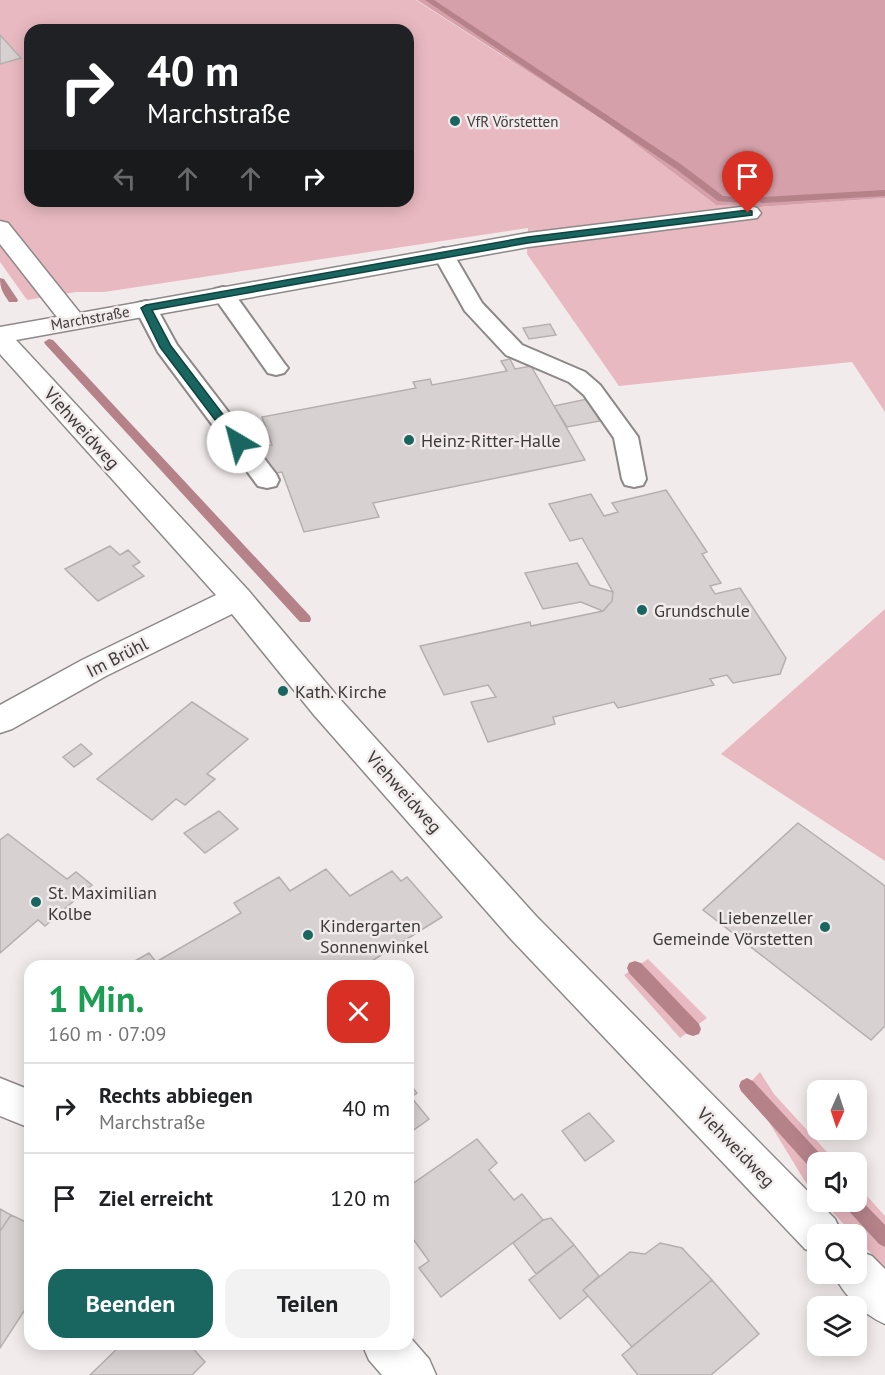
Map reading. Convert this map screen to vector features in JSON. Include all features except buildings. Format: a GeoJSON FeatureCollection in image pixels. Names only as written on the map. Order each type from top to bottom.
{"type":"FeatureCollection","features":[{"type":"Feature","properties":{"kind":"street","name":"Marchstraße"},"geometry":{"type":"LineString","coordinates":[[0,337],[73,321],[528,240],[748,213]]}},
{"type":"Feature","properties":{"kind":"street"},"geometry":{"type":"LineString","coordinates":[[0,228],[73,321]]}},
{"type":"Feature","properties":{"kind":"street","name":"Viehweidweg"},"geometry":{"type":"LineString","coordinates":[[0,337],[237,598],[326,706],[523,927],[810,1224]]}},
{"type":"Feature","properties":{"kind":"street","name":"Im Brühl"},"geometry":{"type":"LineString","coordinates":[[0,720],[94,668],[237,598]]}},
{"type":"Feature","properties":{"kind":"street"},"geometry":{"type":"LineString","coordinates":[[0,1097],[24,1106]]}},
{"type":"Feature","properties":{"kind":"street"},"geometry":{"type":"LineString","coordinates":[[867,1283],[885,1301]]}},
{"type":"Feature","properties":{"kind":"street"},"geometry":{"type":"LineString","coordinates":[[389,1350],[412,1375]]}},
{"type":"Feature","properties":{"kind":"lane"},"geometry":{"type":"LineString","coordinates":[[444,254],[473,306],[514,350],[577,376],[592,390],[626,437],[634,479]]}},
{"type":"Feature","properties":{"kind":"lane"},"geometry":{"type":"LineString","coordinates":[[223,294],[276,368]]}},
{"type":"Feature","properties":{"kind":"lane"},"geometry":{"type":"LineString","coordinates":[[146,308],[166,347],[267,480]]}},
{"type":"Feature","properties":{"kind":"shaded area"},"geometry":{"type":"Polygon","coordinates":[[[0,0],[416,0],[609,124],[716,205],[760,207],[885,198],[885,412],[852,362],[619,386],[527,254],[528,228],[104,292],[76,292],[27,300],[0,262],[0,0]]]}},
{"type":"Feature","properties":{"kind":"shaded area"},"geometry":{"type":"Polygon","coordinates":[[[417,0],[885,0],[885,198],[760,207],[716,205],[609,124],[417,0]]]}},
{"type":"Feature","properties":{"kind":"shaded area"},"geometry":{"type":"Polygon","coordinates":[[[885,609],[885,861],[721,754],[885,609]]]}},
{"type":"Feature","properties":{"kind":"shaded area"},"geometry":{"type":"Polygon","coordinates":[[[648,959],[707,1018],[680,1038],[624,975],[648,959]]]}},
{"type":"Feature","properties":{"kind":"shaded area"},"geometry":{"type":"Polygon","coordinates":[[[760,1072],[774,1094],[807,1130],[807,1140],[816,1140],[827,1152],[807,1152],[807,1184],[806,1183],[747,1086],[760,1072]]]}},
{"type":"Feature","properties":{"kind":"shaded area"},"geometry":{"type":"Polygon","coordinates":[[[867,1196],[885,1216],[885,1269],[867,1249],[867,1224],[844,1224],[832,1212],[867,1212],[867,1196]]]}},
{"type":"Feature","properties":{"kind":"waterway"},"geometry":{"type":"LineString","coordinates":[[429,0],[679,167],[721,199],[739,200]]}},
{"type":"Feature","properties":{"kind":"waterway"},"geometry":{"type":"LineString","coordinates":[[762,200],[885,193]]}},
{"type":"Feature","properties":{"kind":"waterway"},"geometry":{"type":"LineString","coordinates":[[0,281],[13,300]]}},
{"type":"Feature","properties":{"kind":"waterway"},"geometry":{"type":"LineString","coordinates":[[49,342],[305,619]]}},
{"type":"Feature","properties":{"kind":"waterway"},"geometry":{"type":"LineString","coordinates":[[635,968],[693,1029]]}},
{"type":"Feature","properties":{"kind":"waterway"},"geometry":{"type":"LineString","coordinates":[[747,1086],[807,1152]]}},
{"type":"Feature","properties":{"kind":"waterway"},"geometry":{"type":"LineString","coordinates":[[861,1212],[885,1238]]}},
{"type":"Feature","properties":{"kind":"place","name":"VfR Vörstetten"},"geometry":{"type":"Point","coordinates":[455,121]}},
{"type":"Feature","properties":{"kind":"place","name":"Heinz-Ritter-Halle"},"geometry":{"type":"Point","coordinates":[409,440]}},
{"type":"Feature","properties":{"kind":"place","name":"Grundschule"},"geometry":{"type":"Point","coordinates":[642,610]}},
{"type":"Feature","properties":{"kind":"place","name":"Kath. Kirche"},"geometry":{"type":"Point","coordinates":[283,691]}},
{"type":"Feature","properties":{"kind":"place","name":"St. Maximilian Kolbe"},"geometry":{"type":"Point","coordinates":[36,902]}},
{"type":"Feature","properties":{"kind":"place","name":"Liebenzeller Gemeinde Vörstetten"},"geometry":{"type":"Point","coordinates":[825,927]}},
{"type":"Feature","properties":{"kind":"place","name":"Kindergarten Sonnenwinkel"},"geometry":{"type":"Point","coordinates":[308,935]}},
{"type":"Feature","properties":{"kind":"route"},"geometry":{"type":"LineString","coordinates":[[238,442],[166,347],[146,308],[528,240],[748,213]]}}]}
